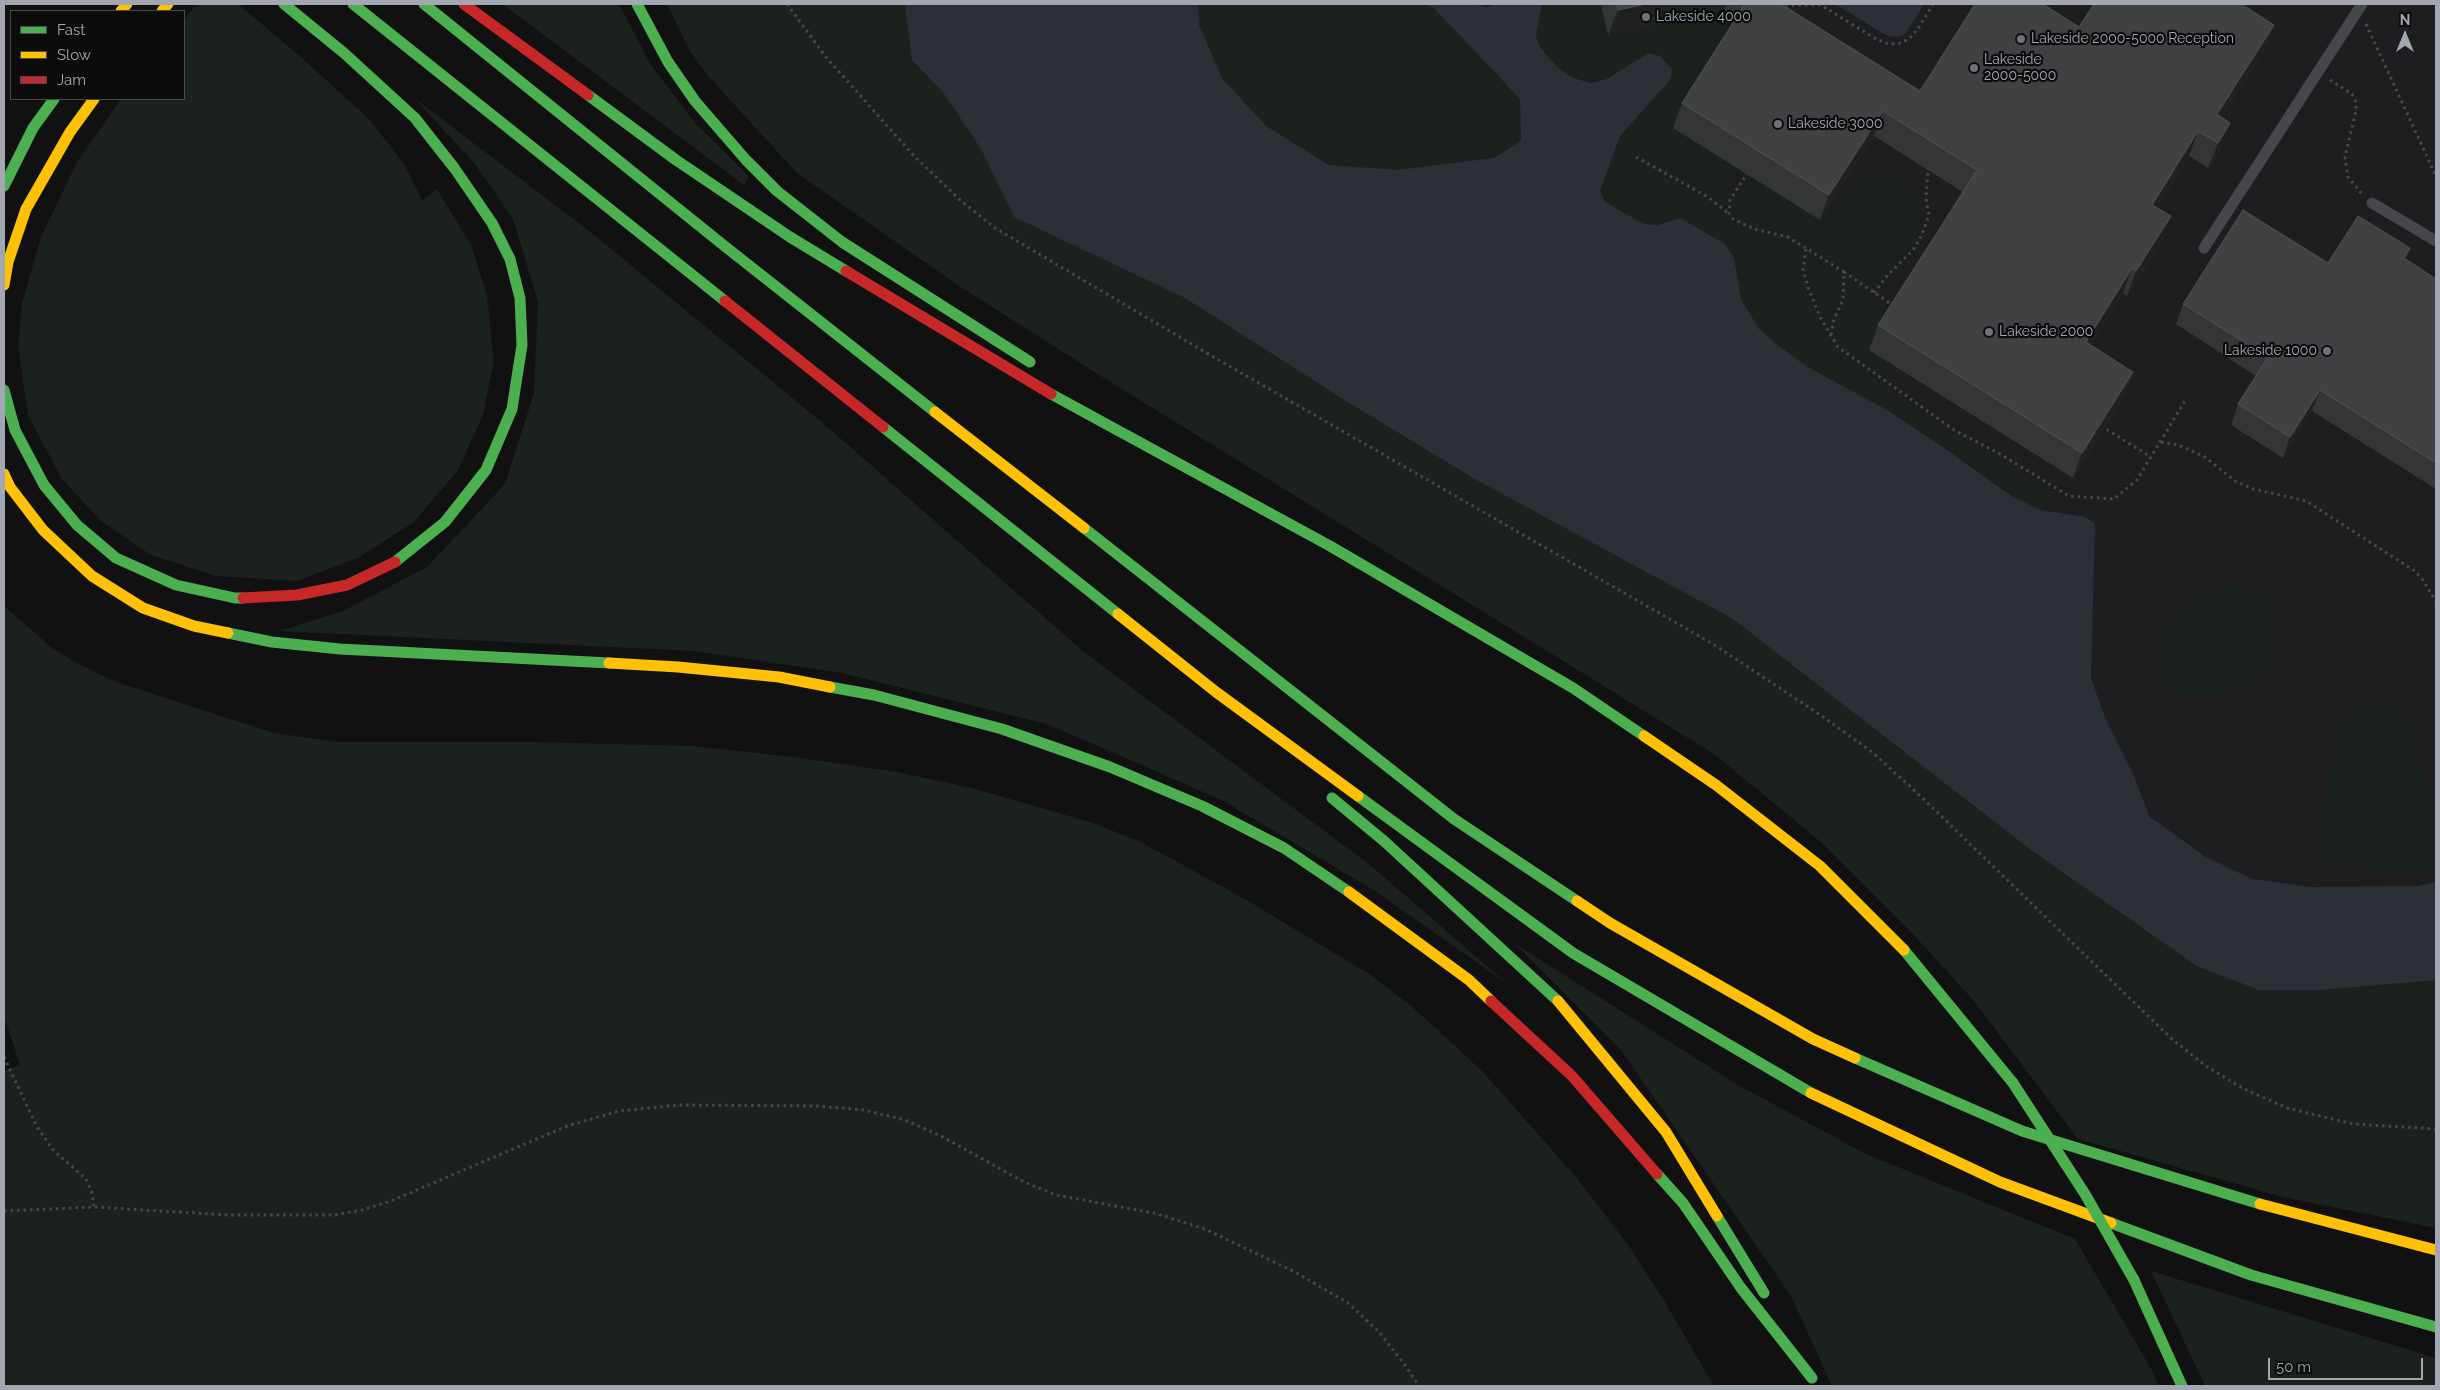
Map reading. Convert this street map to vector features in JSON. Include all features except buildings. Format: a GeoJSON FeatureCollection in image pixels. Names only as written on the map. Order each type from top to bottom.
{"type":"FeatureCollection","features":[{"type":"Feature","properties":{"kind":"highway"},"geometry":{"type":"LineString","coordinates":[[4,390],[15,430],[44,485],[78,526],[116,558],[167,581],[235,598],[297,596],[347,585],[398,561],[445,522],[486,470],[512,409],[522,345],[520,298],[510,259],[492,224],[455,169],[414,118],[344,53],[284,4]]}},
{"type":"Feature","properties":{"kind":"highway"},"geometry":{"type":"LineString","coordinates":[[353,4],[1216,692],[1573,953],[1803,1088],[2000,1182],[2251,1275],[2436,1327]]}},
{"type":"Feature","properties":{"kind":"highway"},"geometry":{"type":"LineString","coordinates":[[424,4],[727,248],[1454,819],[1610,923],[1813,1038],[2022,1130],[2283,1211],[2436,1250]]}},
{"type":"Feature","properties":{"kind":"highway"},"geometry":{"type":"LineString","coordinates":[[464,4],[676,160],[790,237],[1032,384],[1330,546],[1573,688],[1716,786],[1820,866],[1912,958],[2013,1083],[2085,1194],[2134,1280],[2182,1386]]}},
{"type":"Feature","properties":{"kind":"highway"},"geometry":{"type":"LineString","coordinates":[[637,4],[668,62],[695,101],[739,153],[777,191],[842,242],[1038,366]]}},
{"type":"Feature","properties":{"kind":"highway"},"geometry":{"type":"LineString","coordinates":[[4,186],[33,128],[53,100]]}},
{"type":"Feature","properties":{"kind":"highway"},"geometry":{"type":"LineString","coordinates":[[4,285],[8,262],[26,209],[70,132],[93,100]]}},
{"type":"Feature","properties":{"kind":"highway"},"geometry":{"type":"LineString","coordinates":[[1111,414],[1145,444]]}},
{"type":"Feature","properties":{"kind":"highway"},"geometry":{"type":"LineString","coordinates":[[4,474],[10,487],[43,530],[92,576],[143,608],[194,626],[272,642],[340,649],[678,666],[788,679],[874,695],[1002,729],[1110,767],[1210,811],[1284,848],[1376,910],[1469,980],[1558,1063],[1683,1203],[1741,1288],[1814,1382]]}},
{"type":"Feature","properties":{"kind":"highway"},"geometry":{"type":"LineString","coordinates":[[1216,692],[1281,754]]}},
{"type":"Feature","properties":{"kind":"highway"},"geometry":{"type":"LineString","coordinates":[[1325,792],[1384,841],[1557,1000],[1666,1132],[1738,1247],[1814,1382]]}},
{"type":"Feature","properties":{"kind":"lane"},"geometry":{"type":"LineString","coordinates":[[2204,248],[2360,6]]}},
{"type":"Feature","properties":{"kind":"lane"},"geometry":{"type":"LineString","coordinates":[[2372,203],[2436,241]]}},
{"type":"Feature","properties":{"kind":"path"},"geometry":{"type":"LineString","coordinates":[[787,4],[825,56],[914,156],[960,200],[995,228],[1201,350],[1714,644],[1822,716],[1872,752],[1913,789],[2166,1034],[2206,1066],[2244,1089],[2287,1108],[2353,1124],[2436,1130]]}},
{"type":"Feature","properties":{"kind":"path"},"geometry":{"type":"LineString","coordinates":[[1770,4],[1821,5],[1876,39],[1888,44],[1900,43],[1909,39],[1918,29],[1933,4]]}},
{"type":"Feature","properties":{"kind":"path"},"geometry":{"type":"LineString","coordinates":[[2360,6],[2436,176]]}},
{"type":"Feature","properties":{"kind":"path"},"geometry":{"type":"LineString","coordinates":[[2318,72],[2352,94],[2356,102],[2356,111],[2347,141],[2346,164],[2348,177],[2359,192],[2372,203]]}},
{"type":"Feature","properties":{"kind":"path"},"geometry":{"type":"LineString","coordinates":[[1636,157],[1708,197],[1733,219],[1754,229],[1788,237],[1896,307]]}},
{"type":"Feature","properties":{"kind":"path"},"geometry":{"type":"LineString","coordinates":[[1728,213],[1730,200],[1751,168]]}},
{"type":"Feature","properties":{"kind":"path"},"geometry":{"type":"LineString","coordinates":[[1874,294],[1913,250],[1922,234],[1929,215],[1926,199],[1928,171]]}},
{"type":"Feature","properties":{"kind":"path"},"geometry":{"type":"LineString","coordinates":[[1806,249],[1803,269],[1805,276],[1820,316],[1838,346],[1954,430],[2000,454],[2069,496],[2114,499],[2137,480],[2186,399]]}},
{"type":"Feature","properties":{"kind":"path"},"geometry":{"type":"LineString","coordinates":[[1831,336],[1834,319],[1843,300],[1844,272]]}},
{"type":"Feature","properties":{"kind":"path"},"geometry":{"type":"LineString","coordinates":[[2097,423],[2151,457]]}},
{"type":"Feature","properties":{"kind":"path"},"geometry":{"type":"LineString","coordinates":[[2161,442],[2179,445],[2205,457],[2235,481],[2253,489],[2306,501],[2415,571],[2436,602]]}},
{"type":"Feature","properties":{"kind":"path"},"geometry":{"type":"LineString","coordinates":[[4,1058],[36,1125],[53,1150],[86,1179],[92,1193],[94,1207]]}},
{"type":"Feature","properties":{"kind":"path"},"geometry":{"type":"LineString","coordinates":[[4,1211],[94,1207],[228,1215],[335,1215],[362,1210],[391,1200],[567,1126],[619,1111],[680,1105],[817,1106],[864,1110],[905,1120],[941,1136],[1024,1182],[1056,1195],[1154,1213],[1205,1229],[1295,1272],[1348,1303],[1379,1332],[1419,1386]]}},
{"type":"Feature","properties":{"kind":"shaded area"},"geometry":{"type":"Polygon","coordinates":[[[197,4],[238,4],[302,58],[369,119],[404,164],[422,200],[437,189],[471,245],[487,295],[494,361],[483,415],[458,470],[414,522],[358,558],[297,581],[215,576],[151,555],[101,521],[62,479],[28,416],[18,345],[22,303],[41,237],[77,162],[120,100],[185,100],[185,19],[197,4]]]}},
{"type":"Feature","properties":{"kind":"shaded area"},"geometry":{"type":"Polygon","coordinates":[[[502,4],[619,4],[651,65],[696,124],[749,176],[744,185],[502,4]]]}},
{"type":"Feature","properties":{"kind":"shaded area"},"geometry":{"type":"Polygon","coordinates":[[[667,4],[905,4],[912,60],[943,92],[981,149],[1014,217],[1185,298],[1346,401],[1473,478],[1733,619],[2031,850],[2409,981],[2436,980],[2436,1228],[2283,1197],[2078,1139],[1974,1001],[1911,932],[1822,843],[1714,754],[1112,383],[959,286],[797,173],[709,77],[689,50],[667,4]]]}},
{"type":"Feature","properties":{"kind":"shaded area"},"geometry":{"type":"Polygon","coordinates":[[[707,4],[2436,4],[2436,1180],[707,4]]]}},
{"type":"Feature","properties":{"kind":"shaded area"},"geometry":{"type":"Polygon","coordinates":[[[905,4],[1198,4],[1199,25],[1222,78],[1266,126],[1329,165],[1398,170],[1494,158],[1521,141],[1520,99],[1435,9],[1425,4],[1471,4],[1487,7],[1495,4],[1542,4],[1536,36],[1540,47],[1557,67],[1574,78],[1590,83],[1607,79],[1648,53],[1660,56],[1672,69],[1670,80],[1620,136],[1600,191],[1605,202],[1644,224],[1658,225],[1680,218],[1725,244],[1734,258],[1741,299],[1759,329],[1775,343],[1806,366],[1887,410],[2013,497],[2041,510],[2085,517],[2095,523],[2091,678],[2104,715],[2134,776],[2149,816],[2204,856],[2252,879],[2311,887],[2417,886],[2436,882],[2436,980],[2321,990],[2259,990],[2197,966],[2031,850],[1733,619],[1473,478],[1346,401],[1185,298],[1014,217],[981,149],[943,92],[912,60],[905,4]]]}},
{"type":"Feature","properties":{"kind":"shaded area"},"geometry":{"type":"Polygon","coordinates":[[[1198,4],[1425,4],[1435,9],[1520,99],[1521,141],[1494,158],[1398,170],[1329,165],[1266,126],[1222,78],[1199,25],[1198,4]]]}},
{"type":"Feature","properties":{"kind":"shaded area"},"geometry":{"type":"Polygon","coordinates":[[[1542,4],[1601,4],[1609,35],[1724,9],[1732,25],[1673,128],[1739,169],[1725,192],[1739,202],[1754,179],[1826,224],[1856,183],[1866,178],[1888,177],[1909,189],[1920,208],[1920,228],[1915,243],[1876,286],[1867,280],[1858,294],[1891,315],[1869,349],[1891,363],[1879,382],[1904,403],[1950,434],[1996,457],[2053,494],[2041,510],[2013,497],[1887,410],[1806,366],[1775,343],[1759,329],[1741,299],[1734,258],[1680,218],[1658,225],[1644,224],[1605,202],[1600,191],[1620,136],[1670,80],[1672,69],[1660,56],[1648,53],[1607,79],[1590,83],[1574,78],[1557,67],[1540,47],[1536,36],[1542,4]]]}},
{"type":"Feature","properties":{"kind":"shaded area"},"geometry":{"type":"Polygon","coordinates":[[[1835,4],[1924,4],[1905,34],[1899,37],[1887,36],[1835,4]]]}},
{"type":"Feature","properties":{"kind":"shaded area"},"geometry":{"type":"Polygon","coordinates":[[[414,98],[583,226],[823,423],[1083,651],[1370,865],[1509,985],[1375,891],[1224,801],[1047,724],[842,673],[694,651],[279,631],[343,611],[427,567],[505,484],[534,393],[538,302],[513,219],[475,164],[414,98]]]}},
{"type":"Feature","properties":{"kind":"shaded area"},"geometry":{"type":"Polygon","coordinates":[[[2244,583],[2271,603],[2278,634],[2265,661],[2248,682],[2230,694],[2168,695],[2154,679],[2156,646],[2180,614],[2207,588],[2244,583]]]}},
{"type":"Feature","properties":{"kind":"shaded area"},"geometry":{"type":"Polygon","coordinates":[[[4,606],[51,647],[75,662],[116,682],[274,733],[337,742],[533,742],[692,746],[794,757],[897,772],[972,788],[1093,823],[1141,842],[1250,902],[1369,974],[1410,1005],[1484,1073],[1577,1178],[1629,1246],[1665,1302],[1714,1386],[4,1386],[4,1071],[20,1065],[4,1016],[4,606]]]}},
{"type":"Feature","properties":{"kind":"shaded area"},"geometry":{"type":"Polygon","coordinates":[[[2368,699],[2400,709],[2416,728],[2421,772],[2436,814],[2436,866],[2432,872],[2389,874],[2331,864],[2322,846],[2328,772],[2342,721],[2368,699]]]}},
{"type":"Feature","properties":{"kind":"shaded area"},"geometry":{"type":"Polygon","coordinates":[[[1514,943],[1738,1085],[1866,1154],[2075,1239],[2153,1372],[2159,1386],[1832,1386],[1791,1296],[1621,1050],[1514,943]]]}},
{"type":"Feature","properties":{"kind":"shaded area"},"geometry":{"type":"Polygon","coordinates":[[[2151,1271],[2436,1358],[2436,1386],[2205,1386],[2151,1271]]]}},
{"type":"Feature","properties":{"kind":"traffic: fast"},"geometry":{"type":"LineString","coordinates":[[284,4],[344,53],[415,118],[455,169],[492,223],[510,259],[520,298],[522,345],[512,409],[486,470],[445,522],[395,562]]}},
{"type":"Feature","properties":{"kind":"traffic: fast"},"geometry":{"type":"LineString","coordinates":[[353,4],[725,301]]}},
{"type":"Feature","properties":{"kind":"traffic: fast"},"geometry":{"type":"LineString","coordinates":[[424,4],[727,248],[935,412]]}},
{"type":"Feature","properties":{"kind":"traffic: fast"},"geometry":{"type":"LineString","coordinates":[[637,4],[668,62],[695,101],[746,160],[777,191],[842,242],[1030,362]]}},
{"type":"Feature","properties":{"kind":"traffic: fast"},"geometry":{"type":"LineString","coordinates":[[588,95],[676,160],[790,237],[846,271]]}},
{"type":"Feature","properties":{"kind":"traffic: fast"},"geometry":{"type":"LineString","coordinates":[[4,186],[33,128],[53,100]]}},
{"type":"Feature","properties":{"kind":"traffic: fast"},"geometry":{"type":"LineString","coordinates":[[4,390],[15,430],[44,485],[77,525],[116,558],[176,585],[235,598],[243,598]]}},
{"type":"Feature","properties":{"kind":"traffic: fast"},"geometry":{"type":"LineString","coordinates":[[1051,394],[1330,546],[1573,688],[1644,736]]}},
{"type":"Feature","properties":{"kind":"traffic: fast"},"geometry":{"type":"LineString","coordinates":[[883,427],[1118,614]]}},
{"type":"Feature","properties":{"kind":"traffic: fast"},"geometry":{"type":"LineString","coordinates":[[1084,528],[1454,819],[1577,901]]}},
{"type":"Feature","properties":{"kind":"traffic: fast"},"geometry":{"type":"LineString","coordinates":[[228,633],[272,642],[340,649],[609,663]]}},
{"type":"Feature","properties":{"kind":"traffic: fast"},"geometry":{"type":"LineString","coordinates":[[830,687],[874,695],[1002,729],[1110,767],[1202,806],[1284,848],[1349,892]]}},
{"type":"Feature","properties":{"kind":"traffic: fast"},"geometry":{"type":"LineString","coordinates":[[1358,796],[1573,953],[1811,1093]]}},
{"type":"Feature","properties":{"kind":"traffic: fast"},"geometry":{"type":"LineString","coordinates":[[1332,798],[1384,841],[1558,1001]]}},
{"type":"Feature","properties":{"kind":"traffic: fast"},"geometry":{"type":"LineString","coordinates":[[1904,950],[2013,1083]]}},
{"type":"Feature","properties":{"kind":"traffic: fast"},"geometry":{"type":"LineString","coordinates":[[1855,1058],[2022,1131],[2260,1204]]}},
{"type":"Feature","properties":{"kind":"traffic: fast"},"geometry":{"type":"LineString","coordinates":[[2013,1083],[2085,1194],[2134,1280]]}},
{"type":"Feature","properties":{"kind":"traffic: fast"},"geometry":{"type":"LineString","coordinates":[[1657,1174],[1683,1203],[1741,1288],[1812,1378]]}},
{"type":"Feature","properties":{"kind":"traffic: fast"},"geometry":{"type":"LineString","coordinates":[[1717,1216],[1764,1293]]}},
{"type":"Feature","properties":{"kind":"traffic: fast"},"geometry":{"type":"LineString","coordinates":[[2111,1223],[2251,1275],[2436,1327]]}},
{"type":"Feature","properties":{"kind":"traffic: fast"},"geometry":{"type":"LineString","coordinates":[[2134,1280],[2182,1386]]}},
{"type":"Feature","properties":{"kind":"traffic: slow"},"geometry":{"type":"LineString","coordinates":[[122,10],[127,4]]}},
{"type":"Feature","properties":{"kind":"traffic: slow"},"geometry":{"type":"LineString","coordinates":[[163,10],[168,4]]}},
{"type":"Feature","properties":{"kind":"traffic: slow"},"geometry":{"type":"LineString","coordinates":[[4,285],[8,262],[26,209],[70,132],[93,100]]}},
{"type":"Feature","properties":{"kind":"traffic: slow"},"geometry":{"type":"LineString","coordinates":[[935,412],[1084,528]]}},
{"type":"Feature","properties":{"kind":"traffic: slow"},"geometry":{"type":"LineString","coordinates":[[4,474],[10,487],[43,530],[92,576],[143,608],[194,626],[228,633]]}},
{"type":"Feature","properties":{"kind":"traffic: slow"},"geometry":{"type":"LineString","coordinates":[[1118,614],[1216,692],[1358,796]]}},
{"type":"Feature","properties":{"kind":"traffic: slow"},"geometry":{"type":"LineString","coordinates":[[609,663],[678,667],[779,677],[830,687]]}},
{"type":"Feature","properties":{"kind":"traffic: slow"},"geometry":{"type":"LineString","coordinates":[[1644,736],[1716,785],[1820,866],[1904,950]]}},
{"type":"Feature","properties":{"kind":"traffic: slow"},"geometry":{"type":"LineString","coordinates":[[1349,892],[1469,980],[1491,1001]]}},
{"type":"Feature","properties":{"kind":"traffic: slow"},"geometry":{"type":"LineString","coordinates":[[1577,901],[1610,923],[1813,1039],[1855,1058]]}},
{"type":"Feature","properties":{"kind":"traffic: slow"},"geometry":{"type":"LineString","coordinates":[[1558,1001],[1666,1132],[1717,1216]]}},
{"type":"Feature","properties":{"kind":"traffic: slow"},"geometry":{"type":"LineString","coordinates":[[1811,1093],[2000,1182],[2111,1223]]}},
{"type":"Feature","properties":{"kind":"traffic: slow"},"geometry":{"type":"LineString","coordinates":[[2260,1204],[2436,1250]]}},
{"type":"Feature","properties":{"kind":"traffic: jam"},"geometry":{"type":"LineString","coordinates":[[464,4],[588,95]]}},
{"type":"Feature","properties":{"kind":"traffic: jam"},"geometry":{"type":"LineString","coordinates":[[846,271],[1051,394]]}},
{"type":"Feature","properties":{"kind":"traffic: jam"},"geometry":{"type":"LineString","coordinates":[[725,301],[883,427]]}},
{"type":"Feature","properties":{"kind":"traffic: jam"},"geometry":{"type":"LineString","coordinates":[[243,598],[297,595],[347,585],[395,562]]}},
{"type":"Feature","properties":{"kind":"traffic: jam"},"geometry":{"type":"LineString","coordinates":[[1491,1001],[1572,1076],[1657,1174]]}},
{"type":"Feature","properties":{"kind":"place","name":"Lakeside 4000"},"geometry":{"type":"Point","coordinates":[1646,17]}},
{"type":"Feature","properties":{"kind":"place","name":"Lakeside 2000-5000 Reception"},"geometry":{"type":"Point","coordinates":[2021,39]}},
{"type":"Feature","properties":{"kind":"place","name":"Lakeside 2000-5000"},"geometry":{"type":"Point","coordinates":[1974,68]}},
{"type":"Feature","properties":{"kind":"place","name":"Lakeside 3000"},"geometry":{"type":"Point","coordinates":[1778,124]}},
{"type":"Feature","properties":{"kind":"place","name":"Lakeside 2000"},"geometry":{"type":"Point","coordinates":[1989,332]}},
{"type":"Feature","properties":{"kind":"place","name":"Lakeside 1000"},"geometry":{"type":"Point","coordinates":[2327,351]}}]}
